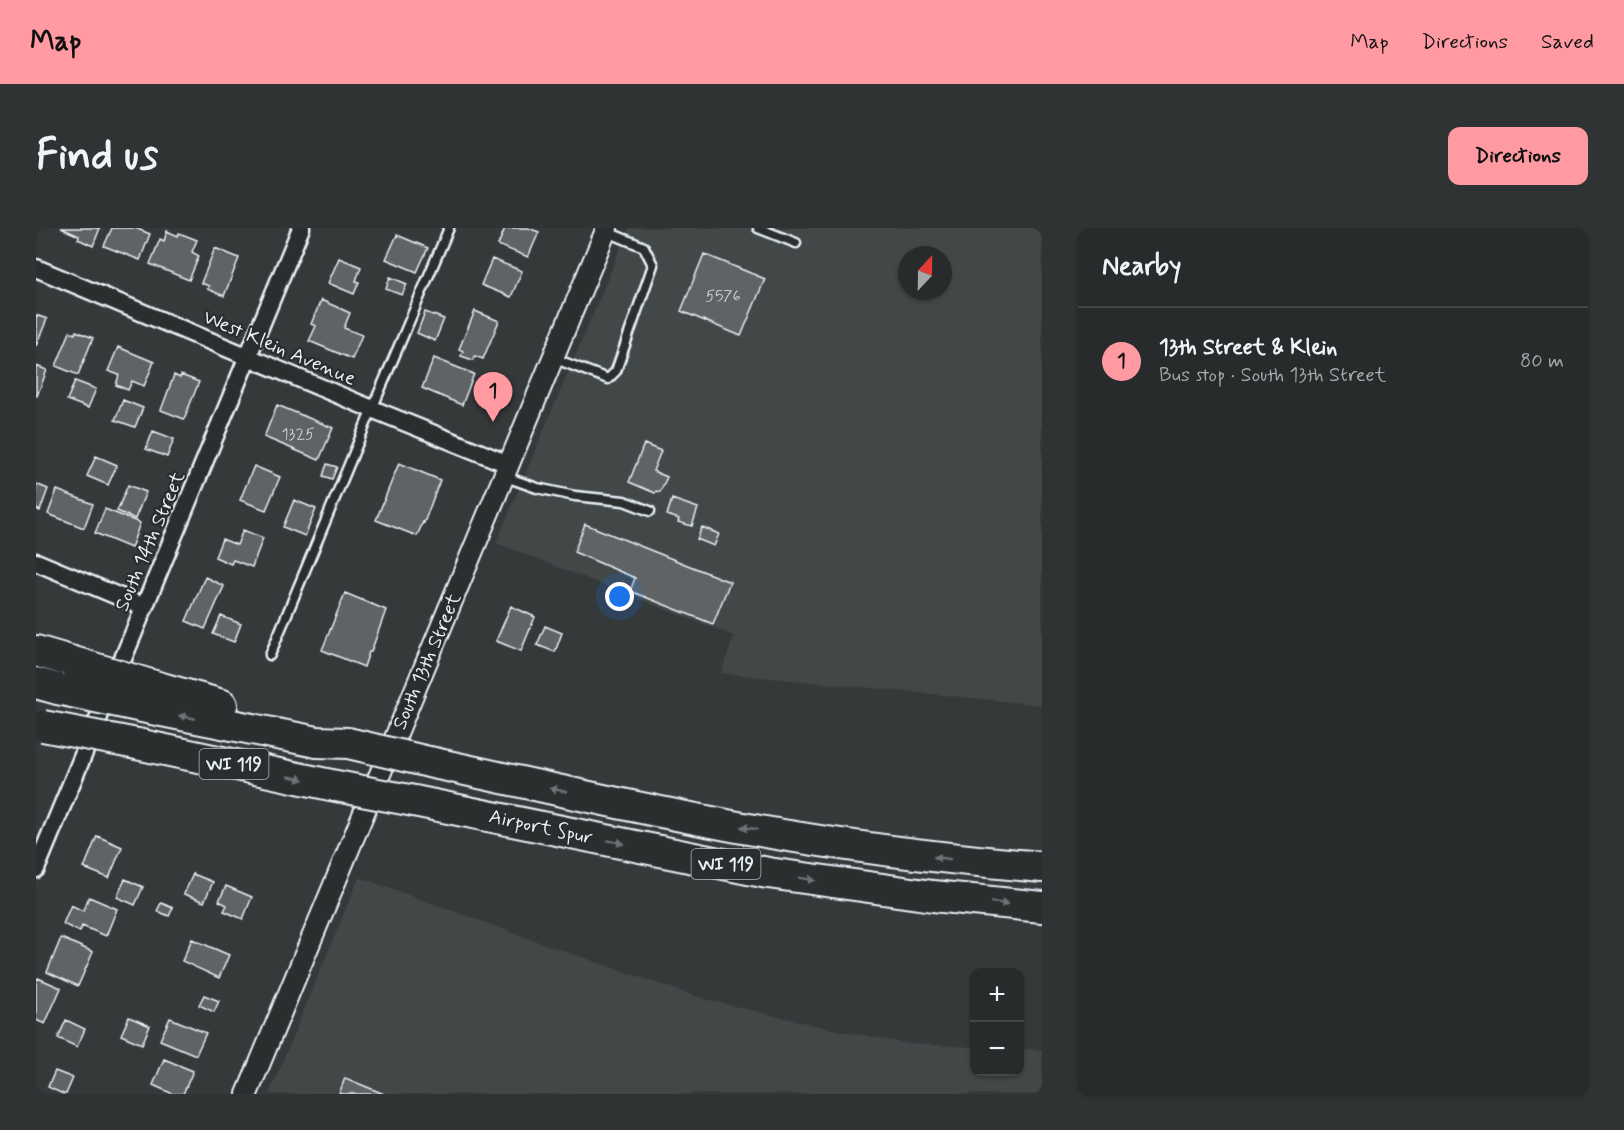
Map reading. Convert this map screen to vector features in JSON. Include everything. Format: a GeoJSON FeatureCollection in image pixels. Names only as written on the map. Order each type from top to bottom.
{"type":"FeatureCollection","features":[{"type":"Feature","properties":{"kind":"highway"},"geometry":{"type":"LineString","coordinates":[[36,651],[70,661],[157,699]]}},
{"type":"Feature","properties":{"kind":"highway"},"geometry":{"type":"LineString","coordinates":[[47,686],[157,699]]}},
{"type":"Feature","properties":{"kind":"highway","name":"Airport Spur"},"geometry":{"type":"LineString","coordinates":[[157,699],[316,730],[348,743],[429,762],[697,819],[949,859],[1042,867]]}},
{"type":"Feature","properties":{"kind":"highway","name":"Airport Spur"},"geometry":{"type":"LineString","coordinates":[[38,725],[768,873],[933,896],[1042,907]]}},
{"type":"Feature","properties":{"kind":"street","name":"South 14th Street"},"geometry":{"type":"LineString","coordinates":[[36,869],[301,228]]}},
{"type":"Feature","properties":{"kind":"street","name":"South 13th Street"},"geometry":{"type":"LineString","coordinates":[[247,1094],[606,230]]}},
{"type":"Feature","properties":{"kind":"street","name":"West Klein Avenue"},"geometry":{"type":"LineString","coordinates":[[36,268],[372,409],[505,470]]}},
{"type":"Feature","properties":{"kind":"street"},"geometry":{"type":"LineString","coordinates":[[36,562],[144,607]]}},
{"type":"Feature","properties":{"kind":"lane"},"geometry":{"type":"LineString","coordinates":[[270,655],[449,228]]}},
{"type":"Feature","properties":{"kind":"lane"},"geometry":{"type":"LineString","coordinates":[[758,228],[796,243]]}},
{"type":"Feature","properties":{"kind":"lane"},"geometry":{"type":"LineString","coordinates":[[552,358],[608,379],[616,371],[653,265],[644,247],[606,230]]}},
{"type":"Feature","properties":{"kind":"lane"},"geometry":{"type":"LineString","coordinates":[[505,470],[537,488],[574,496],[624,501],[650,511]]}},
{"type":"Feature","properties":{"kind":"shaded area"},"geometry":{"type":"Polygon","coordinates":[[[629,228],[1042,228],[1042,705],[721,673],[734,636],[496,543],[629,228]]]}},
{"type":"Feature","properties":{"kind":"shaded area"},"geometry":{"type":"Polygon","coordinates":[[[359,877],[701,998],[827,1028],[909,1044],[970,1047],[970,1076],[1024,1076],[1024,1049],[1042,1050],[1042,1094],[269,1094],[359,877]]]}},
{"type":"Feature","properties":{"kind":"building"},"geometry":{"type":"Polygon","coordinates":[[[61,228],[100,228],[93,246],[78,239],[79,236],[61,228]]]}},
{"type":"Feature","properties":{"kind":"building"},"geometry":{"type":"Polygon","coordinates":[[[112,228],[135,228],[150,234],[140,260],[104,246],[112,228]]]}},
{"type":"Feature","properties":{"kind":"building"},"geometry":{"type":"Polygon","coordinates":[[[505,228],[528,228],[539,232],[528,257],[498,245],[505,228]]]}},
{"type":"Feature","properties":{"kind":"building"},"geometry":{"type":"Polygon","coordinates":[[[167,231],[197,240],[192,252],[199,256],[189,280],[150,264],[160,239],[164,241],[167,231]]]}},
{"type":"Feature","properties":{"kind":"building"},"geometry":{"type":"Polygon","coordinates":[[[397,235],[428,248],[417,272],[386,259],[397,235]]]}},
{"type":"Feature","properties":{"kind":"building"},"geometry":{"type":"Polygon","coordinates":[[[215,248],[239,258],[224,296],[207,289],[209,286],[201,283],[215,248]]]}},
{"type":"Feature","properties":{"kind":"building"},"geometry":{"type":"Polygon","coordinates":[[[704,254],[765,279],[741,336],[681,311],[704,254]]]}},
{"type":"Feature","properties":{"kind":"building"},"geometry":{"type":"Polygon","coordinates":[[[339,258],[361,267],[356,281],[359,282],[354,294],[328,283],[339,258]]]}},
{"type":"Feature","properties":{"kind":"building"},"geometry":{"type":"Polygon","coordinates":[[[492,259],[522,271],[511,297],[481,285],[492,259]]]}},
{"type":"Feature","properties":{"kind":"building"},"geometry":{"type":"Polygon","coordinates":[[[390,277],[407,284],[402,295],[386,289],[390,277]]]}},
{"type":"Feature","properties":{"kind":"building"},"geometry":{"type":"Polygon","coordinates":[[[321,300],[350,313],[344,328],[362,335],[352,359],[309,341],[316,326],[311,324],[321,300]]]}},
{"type":"Feature","properties":{"kind":"building"},"geometry":{"type":"Polygon","coordinates":[[[475,311],[499,321],[483,359],[475,356],[473,360],[461,356],[463,351],[459,349],[475,311]]]}},
{"type":"Feature","properties":{"kind":"building"},"geometry":{"type":"Polygon","coordinates":[[[425,312],[444,319],[435,341],[417,333],[425,312]]]}},
{"type":"Feature","properties":{"kind":"building"},"geometry":{"type":"Polygon","coordinates":[[[36,315],[47,319],[36,346],[36,315]]]}},
{"type":"Feature","properties":{"kind":"building"},"geometry":{"type":"Polygon","coordinates":[[[76,331],[93,338],[78,375],[56,366],[70,332],[75,334],[76,331]]]}},
{"type":"Feature","properties":{"kind":"building"},"geometry":{"type":"Polygon","coordinates":[[[118,347],[154,362],[144,386],[132,381],[128,390],[116,385],[119,375],[108,371],[118,347]]]}},
{"type":"Feature","properties":{"kind":"building"},"geometry":{"type":"Polygon","coordinates":[[[434,358],[474,374],[462,405],[422,388],[434,358]]]}},
{"type":"Feature","properties":{"kind":"building"},"geometry":{"type":"Polygon","coordinates":[[[36,366],[47,370],[37,396],[36,395],[36,366]]]}},
{"type":"Feature","properties":{"kind":"building"},"geometry":{"type":"Polygon","coordinates":[[[174,375],[180,378],[181,375],[199,382],[184,419],[161,410],[174,375]]]}},
{"type":"Feature","properties":{"kind":"building"},"geometry":{"type":"Polygon","coordinates":[[[75,381],[96,389],[88,408],[67,400],[75,381]]]}},
{"type":"Feature","properties":{"kind":"building"},"geometry":{"type":"Polygon","coordinates":[[[123,400],[143,408],[135,427],[115,420],[123,400]]]}},
{"type":"Feature","properties":{"kind":"building"},"geometry":{"type":"Polygon","coordinates":[[[277,405],[333,428],[319,460],[264,437],[277,405]]]}},
{"type":"Feature","properties":{"kind":"building"},"geometry":{"type":"Polygon","coordinates":[[[153,431],[174,439],[167,457],[146,449],[153,431]]]}},
{"type":"Feature","properties":{"kind":"building"},"geometry":{"type":"Polygon","coordinates":[[[644,444],[661,451],[653,471],[667,477],[660,492],[655,493],[629,482],[644,444]]]}},
{"type":"Feature","properties":{"kind":"building"},"geometry":{"type":"Polygon","coordinates":[[[96,456],[117,465],[108,485],[87,476],[96,456]]]}},
{"type":"Feature","properties":{"kind":"building"},"geometry":{"type":"Polygon","coordinates":[[[399,463],[440,480],[417,536],[376,520],[399,463]]]}},
{"type":"Feature","properties":{"kind":"building"},"geometry":{"type":"Polygon","coordinates":[[[327,464],[337,467],[332,479],[323,476],[327,464]]]}},
{"type":"Feature","properties":{"kind":"building"},"geometry":{"type":"Polygon","coordinates":[[[254,466],[280,477],[266,510],[240,500],[254,466]]]}},
{"type":"Feature","properties":{"kind":"building"},"geometry":{"type":"Polygon","coordinates":[[[36,484],[48,489],[40,511],[36,509],[36,484]]]}},
{"type":"Feature","properties":{"kind":"building"},"geometry":{"type":"Polygon","coordinates":[[[128,485],[146,492],[135,519],[117,511],[128,485]]]}},
{"type":"Feature","properties":{"kind":"building"},"geometry":{"type":"Polygon","coordinates":[[[57,490],[93,504],[84,528],[48,514],[57,490]]]}},
{"type":"Feature","properties":{"kind":"building"},"geometry":{"type":"Polygon","coordinates":[[[672,499],[698,508],[692,526],[678,522],[679,519],[667,515],[672,499]]]}},
{"type":"Feature","properties":{"kind":"building"},"geometry":{"type":"Polygon","coordinates":[[[294,500],[316,509],[305,536],[283,527],[294,500]]]}},
{"type":"Feature","properties":{"kind":"building"},"geometry":{"type":"Polygon","coordinates":[[[105,509],[140,523],[131,548],[95,533],[105,509]]]}},
{"type":"Feature","properties":{"kind":"building"},"geometry":{"type":"Polygon","coordinates":[[[585,524],[730,582],[713,624],[630,591],[635,578],[574,552],[585,524]]]}},
{"type":"Feature","properties":{"kind":"building"},"geometry":{"type":"Polygon","coordinates":[[[702,527],[719,534],[714,546],[697,539],[702,527]]]}},
{"type":"Feature","properties":{"kind":"building"},"geometry":{"type":"Polygon","coordinates":[[[243,530],[263,538],[252,567],[233,560],[231,564],[215,557],[222,539],[237,545],[243,530]]]}},
{"type":"Feature","properties":{"kind":"building"},"geometry":{"type":"Polygon","coordinates":[[[205,577],[224,586],[205,629],[186,621],[205,577]]]}},
{"type":"Feature","properties":{"kind":"building"},"geometry":{"type":"Polygon","coordinates":[[[345,593],[386,610],[364,667],[322,650],[345,593]]]}},
{"type":"Feature","properties":{"kind":"building"},"geometry":{"type":"Polygon","coordinates":[[[511,606],[535,617],[521,651],[496,641],[511,606]]]}},
{"type":"Feature","properties":{"kind":"building"},"geometry":{"type":"Polygon","coordinates":[[[221,616],[241,624],[234,642],[213,634],[221,616]]]}},
{"type":"Feature","properties":{"kind":"building"},"geometry":{"type":"Polygon","coordinates":[[[545,626],[562,633],[555,652],[537,645],[545,626]]]}},
{"type":"Feature","properties":{"kind":"building"},"geometry":{"type":"Polygon","coordinates":[[[97,836],[122,847],[109,878],[84,868],[97,836]]]}},
{"type":"Feature","properties":{"kind":"building"},"geometry":{"type":"Polygon","coordinates":[[[193,874],[213,882],[204,902],[184,894],[193,874]]]}},
{"type":"Feature","properties":{"kind":"building"},"geometry":{"type":"Polygon","coordinates":[[[125,879],[143,887],[135,905],[117,897],[125,879]]]}},
{"type":"Feature","properties":{"kind":"building"},"geometry":{"type":"Polygon","coordinates":[[[226,886],[252,897],[243,919],[224,911],[227,905],[219,901],[226,886]]]}},
{"type":"Feature","properties":{"kind":"building"},"geometry":{"type":"Polygon","coordinates":[[[89,897],[117,909],[106,936],[82,926],[80,932],[63,924],[71,905],[83,911],[89,897]]]}},
{"type":"Feature","properties":{"kind":"building"},"geometry":{"type":"Polygon","coordinates":[[[161,903],[173,908],[169,916],[157,911],[161,903]]]}},
{"type":"Feature","properties":{"kind":"building"},"geometry":{"type":"Polygon","coordinates":[[[61,938],[93,952],[78,986],[47,972],[61,938]]]}},
{"type":"Feature","properties":{"kind":"building"},"geometry":{"type":"Polygon","coordinates":[[[192,939],[229,955],[219,978],[182,961],[192,939]]]}},
{"type":"Feature","properties":{"kind":"building"},"geometry":{"type":"Polygon","coordinates":[[[38,978],[61,988],[45,1024],[36,1020],[36,982],[38,978]]]}},
{"type":"Feature","properties":{"kind":"building"},"geometry":{"type":"Polygon","coordinates":[[[204,995],[219,1001],[214,1012],[199,1005],[204,995]]]}},
{"type":"Feature","properties":{"kind":"building"},"geometry":{"type":"Polygon","coordinates":[[[129,1017],[150,1026],[142,1044],[121,1035],[129,1017]]]}},
{"type":"Feature","properties":{"kind":"building"},"geometry":{"type":"Polygon","coordinates":[[[170,1018],[206,1033],[196,1055],[160,1040],[170,1018]]]}},
{"type":"Feature","properties":{"kind":"building"},"geometry":{"type":"Polygon","coordinates":[[[66,1020],[85,1029],[77,1047],[58,1038],[66,1020]]]}},
{"type":"Feature","properties":{"kind":"building"},"geometry":{"type":"Polygon","coordinates":[[[164,1059],[193,1071],[183,1094],[173,1094],[153,1085],[164,1059]]]}},
{"type":"Feature","properties":{"kind":"building"},"geometry":{"type":"Polygon","coordinates":[[[55,1071],[73,1078],[66,1094],[48,1087],[55,1071]]]}},
{"type":"Feature","properties":{"kind":"building"},"geometry":{"type":"Polygon","coordinates":[[[345,1078],[384,1094],[339,1094],[345,1078]]]}},
{"type":"Feature","properties":{"kind":"place","name":"13th Street & Klein"},"geometry":{"type":"Point","coordinates":[493,422]}}]}
